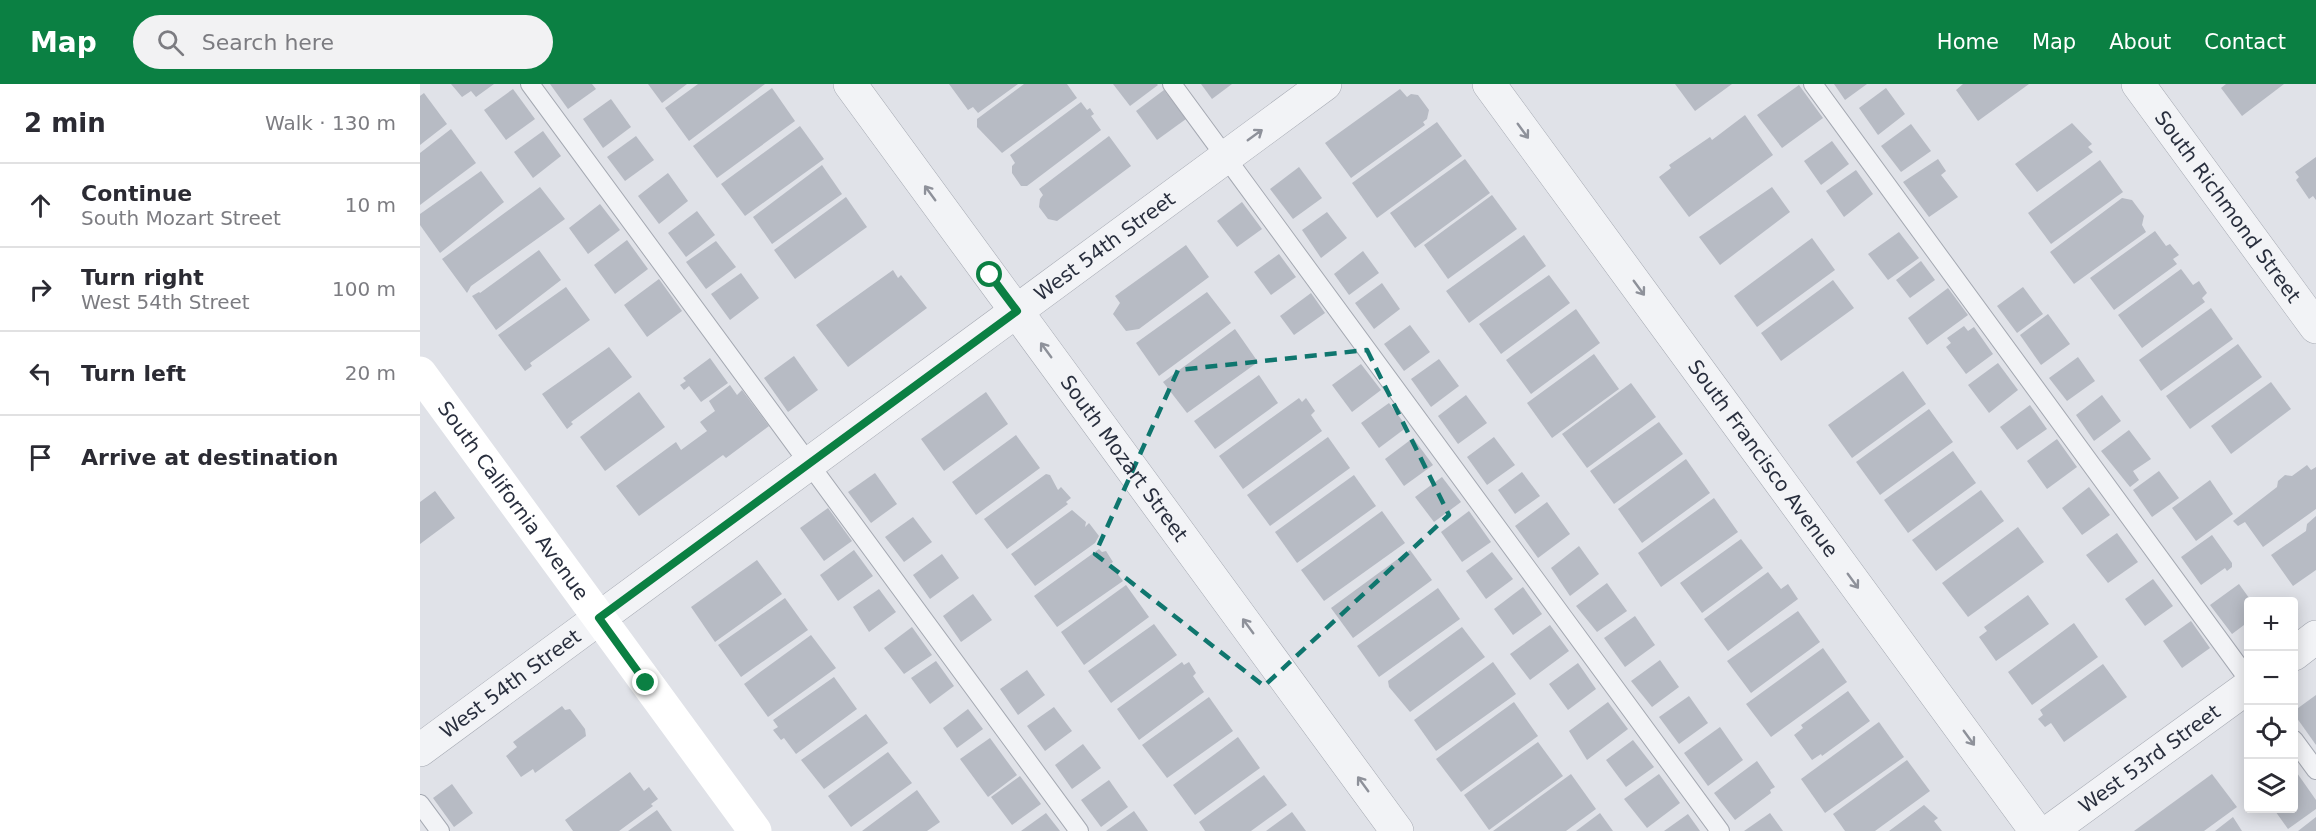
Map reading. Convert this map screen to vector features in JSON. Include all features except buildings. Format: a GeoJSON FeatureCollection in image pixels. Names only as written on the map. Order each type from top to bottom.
{"type":"FeatureCollection","features":[{"type":"Feature","properties":{"kind":"street","name":"South Mozart Street"},"geometry":{"type":"LineString","coordinates":[[850,84],[1397,831]]}},
{"type":"Feature","properties":{"kind":"street","name":"West 54th Street"},"geometry":{"type":"LineString","coordinates":[[420,750],[1325,84]]}},
{"type":"Feature","properties":{"kind":"street","name":"South Francisco Avenue"},"geometry":{"type":"LineString","coordinates":[[1489,84],[2037,831]]}},
{"type":"Feature","properties":{"kind":"street","name":"South Richmond Street"},"geometry":{"type":"LineString","coordinates":[[2138,84],[2316,327]]}},
{"type":"Feature","properties":{"kind":"street","name":"South California Avenue"},"geometry":{"type":"LineString","coordinates":[[420,373],[755,831]]}},
{"type":"Feature","properties":{"kind":"street"},"geometry":{"type":"LineString","coordinates":[[2298,651],[2316,637]]}},
{"type":"Feature","properties":{"kind":"street","name":"West 53rd Street"},"geometry":{"type":"LineString","coordinates":[[2050,831],[2244,690]]}},
{"type":"Feature","properties":{"kind":"lane"},"geometry":{"type":"LineString","coordinates":[[530,84],[1079,831]]}},
{"type":"Feature","properties":{"kind":"lane"},"geometry":{"type":"LineString","coordinates":[[1172,84],[1720,831]]}},
{"type":"Feature","properties":{"kind":"lane"},"geometry":{"type":"LineString","coordinates":[[1813,84],[2244,674]]}},
{"type":"Feature","properties":{"kind":"lane"},"geometry":{"type":"LineString","coordinates":[[2298,745],[2316,770]]}},
{"type":"Feature","properties":{"kind":"lane"},"geometry":{"type":"LineString","coordinates":[[420,804],[440,831]]}},
{"type":"Feature","properties":{"kind":"highlighted area"},"geometry":{"type":"Polygon","coordinates":[[[1367,350],[1449,515],[1264,686],[1095,554],[1178,370],[1367,350]]]}},
{"type":"Feature","properties":{"kind":"route"},"geometry":{"type":"LineString","coordinates":[[646,683],[599,618],[1017,311],[990,275]]}}]}
